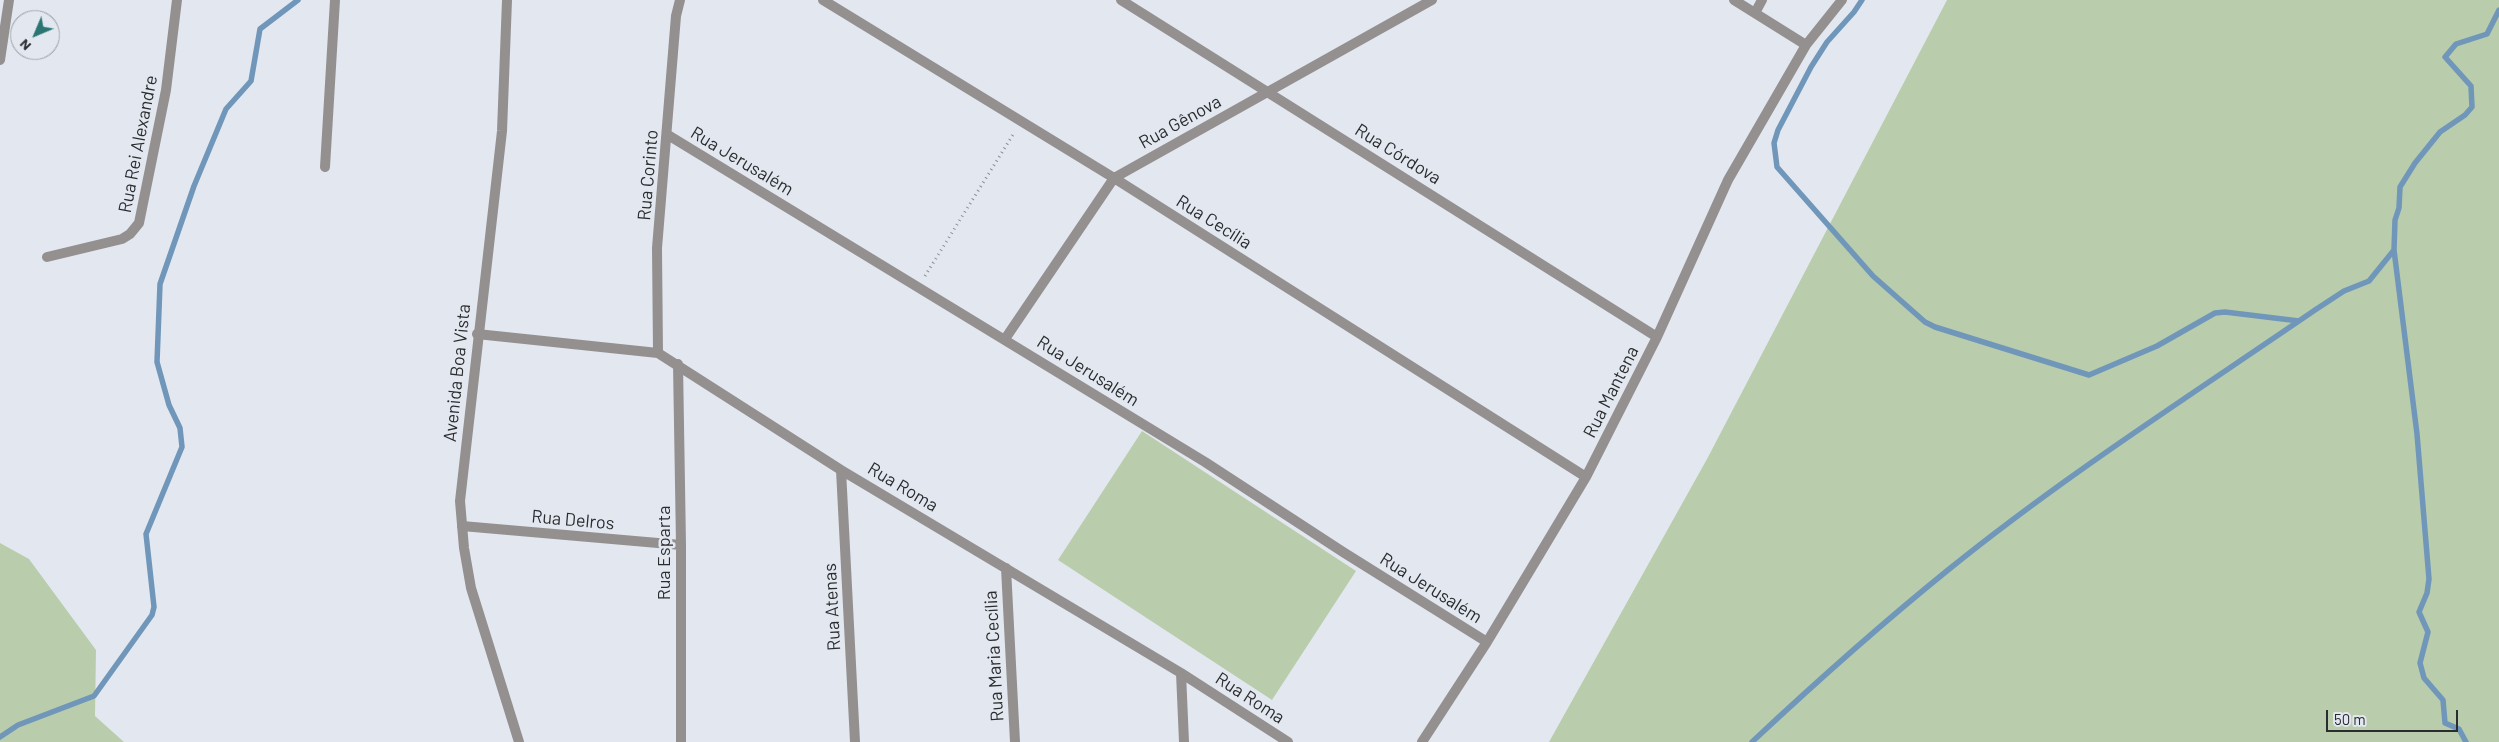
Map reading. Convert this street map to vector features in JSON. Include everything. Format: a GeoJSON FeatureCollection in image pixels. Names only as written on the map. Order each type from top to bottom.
{"type":"FeatureCollection","features":[{"type":"Feature","properties":{"kind":"street"},"geometry":{"type":"LineString","coordinates":[[0,60],[9,0]]}},
{"type":"Feature","properties":{"kind":"street","name":"Rua Rei Alexandre"},"geometry":{"type":"LineString","coordinates":[[47,257],[122,239],[130,234],[139,223],[166,90],[178,0]]}},
{"type":"Feature","properties":{"kind":"street"},"geometry":{"type":"LineString","coordinates":[[325,167],[334,0]]}},
{"type":"Feature","properties":{"kind":"street","name":"Avenida Boa Vista"},"geometry":{"type":"LineString","coordinates":[[507,0],[502,131],[477,334],[460,501],[464,548],[471,588],[519,742]]}},
{"type":"Feature","properties":{"kind":"street","name":"Rua Corinto"},"geometry":{"type":"LineString","coordinates":[[658,353],[657,248],[668,136],[676,16],[680,0]]}},
{"type":"Feature","properties":{"kind":"street","name":"Rua Cecília"},"geometry":{"type":"LineString","coordinates":[[823,0],[1114,178],[1586,477]]}},
{"type":"Feature","properties":{"kind":"street","name":"Rua Córdova"},"geometry":{"type":"LineString","coordinates":[[1121,0],[1657,337]]}},
{"type":"Feature","properties":{"kind":"street"},"geometry":{"type":"LineString","coordinates":[[1734,0],[1806,46]]}},
{"type":"Feature","properties":{"kind":"street"},"geometry":{"type":"LineString","coordinates":[[1755,13],[1762,0]]}},
{"type":"Feature","properties":{"kind":"street","name":"Rua Mantena"},"geometry":{"type":"LineString","coordinates":[[1422,742],[1487,642],[1586,477],[1657,337],[1728,180],[1806,46],[1842,0]]}},
{"type":"Feature","properties":{"kind":"street","name":"Rua Gênova"},"geometry":{"type":"LineString","coordinates":[[1005,339],[1114,178],[1428,1]]}},
{"type":"Feature","properties":{"kind":"street","name":"Rua Jerusalém"},"geometry":{"type":"LineString","coordinates":[[668,136],[1005,339],[1487,642]]}},
{"type":"Feature","properties":{"kind":"street","name":"Rua Roma"},"geometry":{"type":"LineString","coordinates":[[477,334],[658,353],[678,364],[841,470],[1181,673],[1288,742]]}},
{"type":"Feature","properties":{"kind":"street","name":"Rua Esparta"},"geometry":{"type":"LineString","coordinates":[[678,364],[681,545],[681,742]]}},
{"type":"Feature","properties":{"kind":"street","name":"Rua Atenas"},"geometry":{"type":"LineString","coordinates":[[841,470],[855,742]]}},
{"type":"Feature","properties":{"kind":"street","name":"Rua Delros"},"geometry":{"type":"LineString","coordinates":[[462,526],[681,545]]}},
{"type":"Feature","properties":{"kind":"street","name":"Rua Maria Cecília"},"geometry":{"type":"LineString","coordinates":[[1006,568],[1015,742]]}},
{"type":"Feature","properties":{"kind":"street"},"geometry":{"type":"LineString","coordinates":[[1181,673],[1184,742]]}},
{"type":"Feature","properties":{"kind":"path"},"geometry":{"type":"LineString","coordinates":[[918,288],[1021,122]]}},
{"type":"Feature","properties":{"kind":"green space"},"geometry":{"type":"Polygon","coordinates":[[[1947,0],[2499,0],[2499,742],[1549,742],[1707,459],[1947,0]]]}},
{"type":"Feature","properties":{"kind":"green space"},"geometry":{"type":"Polygon","coordinates":[[[1142,431],[1356,571],[1272,700],[1058,560],[1142,431]]]}},
{"type":"Feature","properties":{"kind":"green space"},"geometry":{"type":"Polygon","coordinates":[[[0,543],[29,559],[96,650],[95,716],[124,742],[0,742],[0,543]]]}},
{"type":"Feature","properties":{"kind":"waterway"},"geometry":{"type":"LineString","coordinates":[[0,737],[18,725],[94,696],[152,615],[154,607],[146,534],[182,447],[180,428],[169,405],[157,362],[160,284],[194,186],[226,109],[251,81],[260,29],[298,0]]}},
{"type":"Feature","properties":{"kind":"waterway"},"geometry":{"type":"LineString","coordinates":[[1862,0],[1854,12],[1827,42],[1811,67],[1778,130],[1774,143],[1777,167],[1873,276],[1925,322],[1935,327],[2089,375],[2157,346],[2215,313],[2225,312],[2299,321]]}},
{"type":"Feature","properties":{"kind":"waterway"},"geometry":{"type":"LineString","coordinates":[[2466,742],[2459,729],[2445,723],[2443,700],[2424,678],[2420,663],[2428,632],[2419,612],[2427,593],[2429,579],[2417,434],[2394,250],[2395,220],[2399,208],[2400,187],[2415,163],[2440,132],[2465,115],[2472,107],[2471,86],[2445,57],[2456,44],[2487,34],[2499,10]]}},
{"type":"Feature","properties":{"kind":"waterway"},"geometry":{"type":"LineString","coordinates":[[1752,742],[1873,633],[1992,535],[2082,469],[2315,310],[2344,291],[2369,281],[2394,250]]}}]}
